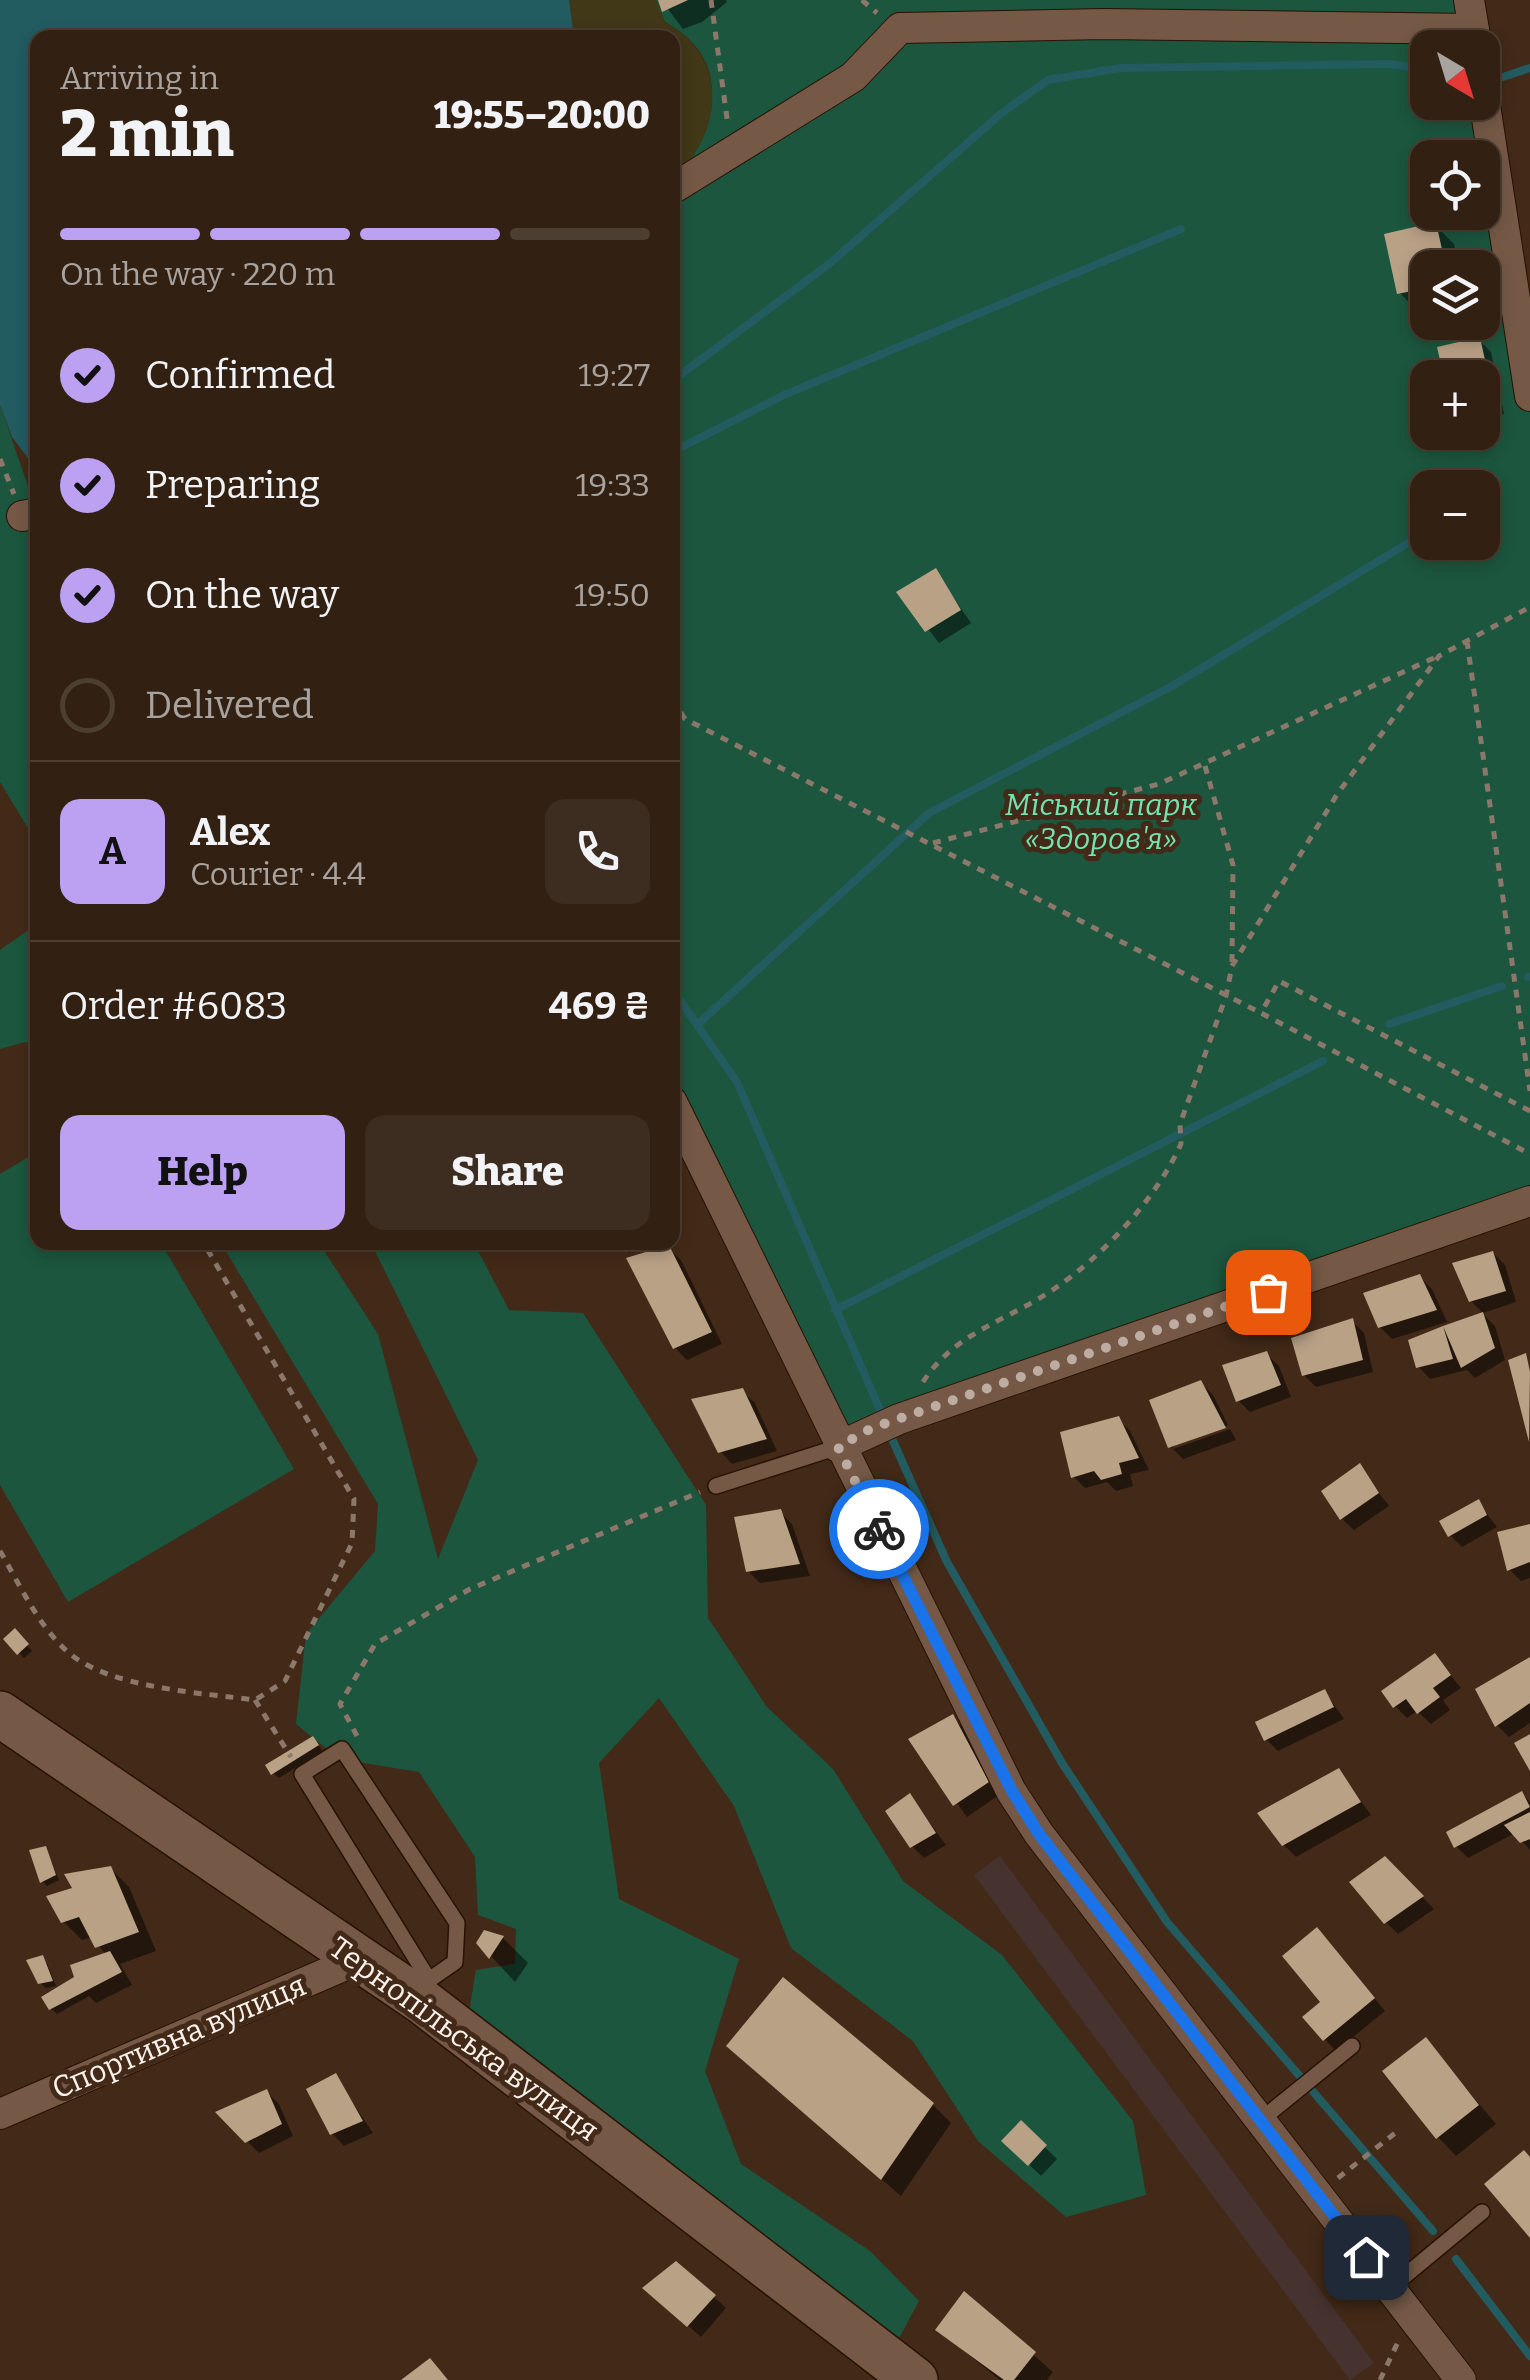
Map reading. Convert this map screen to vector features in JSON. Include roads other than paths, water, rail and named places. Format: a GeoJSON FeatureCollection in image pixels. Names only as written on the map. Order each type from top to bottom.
{"type":"FeatureCollection","features":[{"type":"Feature","properties":{"kind":"street"},"geometry":{"type":"LineString","coordinates":[[680,184],[853,77],[900,28],[1124,24],[1473,26]]}},
{"type":"Feature","properties":{"kind":"street"},"geometry":{"type":"LineString","coordinates":[[1487,120],[1530,396]]}},
{"type":"Feature","properties":{"kind":"street"},"geometry":{"type":"LineString","coordinates":[[680,1119],[838,1447],[1012,1791],[1039,1834],[1461,2380]]}},
{"type":"Feature","properties":{"kind":"street"},"geometry":{"type":"LineString","coordinates":[[838,1447],[886,1424],[1530,1201]]}},
{"type":"Feature","properties":{"kind":"street","name":"Тернопільська вулиця"},"geometry":{"type":"LineString","coordinates":[[0,1714],[357,1960],[427,1991],[916,2380]]}},
{"type":"Feature","properties":{"kind":"street","name":"Спортивна вулиця"},"geometry":{"type":"LineString","coordinates":[[0,2114],[357,1960]]}},
{"type":"Feature","properties":{"kind":"lane"},"geometry":{"type":"LineString","coordinates":[[716,1486],[838,1447]]}},
{"type":"Feature","properties":{"kind":"lane"},"geometry":{"type":"LineString","coordinates":[[342,1748],[458,1923],[455,1962],[427,1991],[302,1774],[342,1748]]}},
{"type":"Feature","properties":{"kind":"lane"},"geometry":{"type":"LineString","coordinates":[[1262,2119],[1352,2046]]}},
{"type":"Feature","properties":{"kind":"lane"},"geometry":{"type":"LineString","coordinates":[[1389,2289],[1482,2212]]}},
{"type":"Feature","properties":{"kind":"water"},"geometry":{"type":"Polygon","coordinates":[[[0,0],[569,0],[573,30],[30,30],[30,461],[12,437],[0,405],[0,0]]]}},
{"type":"Feature","properties":{"kind":"waterway"},"geometry":{"type":"LineString","coordinates":[[680,375],[829,264],[1003,112],[1048,80],[1120,68],[1410,67]]}},
{"type":"Feature","properties":{"kind":"waterway"},"geometry":{"type":"LineString","coordinates":[[1503,77],[1530,68]]}},
{"type":"Feature","properties":{"kind":"waterway"},"geometry":{"type":"LineString","coordinates":[[680,448],[784,395],[1181,229]]}},
{"type":"Feature","properties":{"kind":"waterway"},"geometry":{"type":"LineString","coordinates":[[697,1025],[929,813],[1172,686],[1410,542]]}},
{"type":"Feature","properties":{"kind":"waterway"},"geometry":{"type":"LineString","coordinates":[[1389,1024],[1502,986]]}},
{"type":"Feature","properties":{"kind":"waterway"},"geometry":{"type":"LineString","coordinates":[[680,1000],[737,1082],[884,1419]]}},
{"type":"Feature","properties":{"kind":"waterway"},"geometry":{"type":"LineString","coordinates":[[835,1310],[1323,1061]]}},
{"type":"Feature","properties":{"kind":"waterway"},"geometry":{"type":"LineString","coordinates":[[889,1432],[947,1562],[1062,1763],[1167,1922],[1433,2231]]}},
{"type":"Feature","properties":{"kind":"waterway"},"geometry":{"type":"LineString","coordinates":[[1456,2259],[1530,2356]]}},
{"type":"Feature","properties":{"kind":"park label","name":"Міський парк «Здоров'я»"},"geometry":{"type":"Point","coordinates":[1101,822]}}]}
